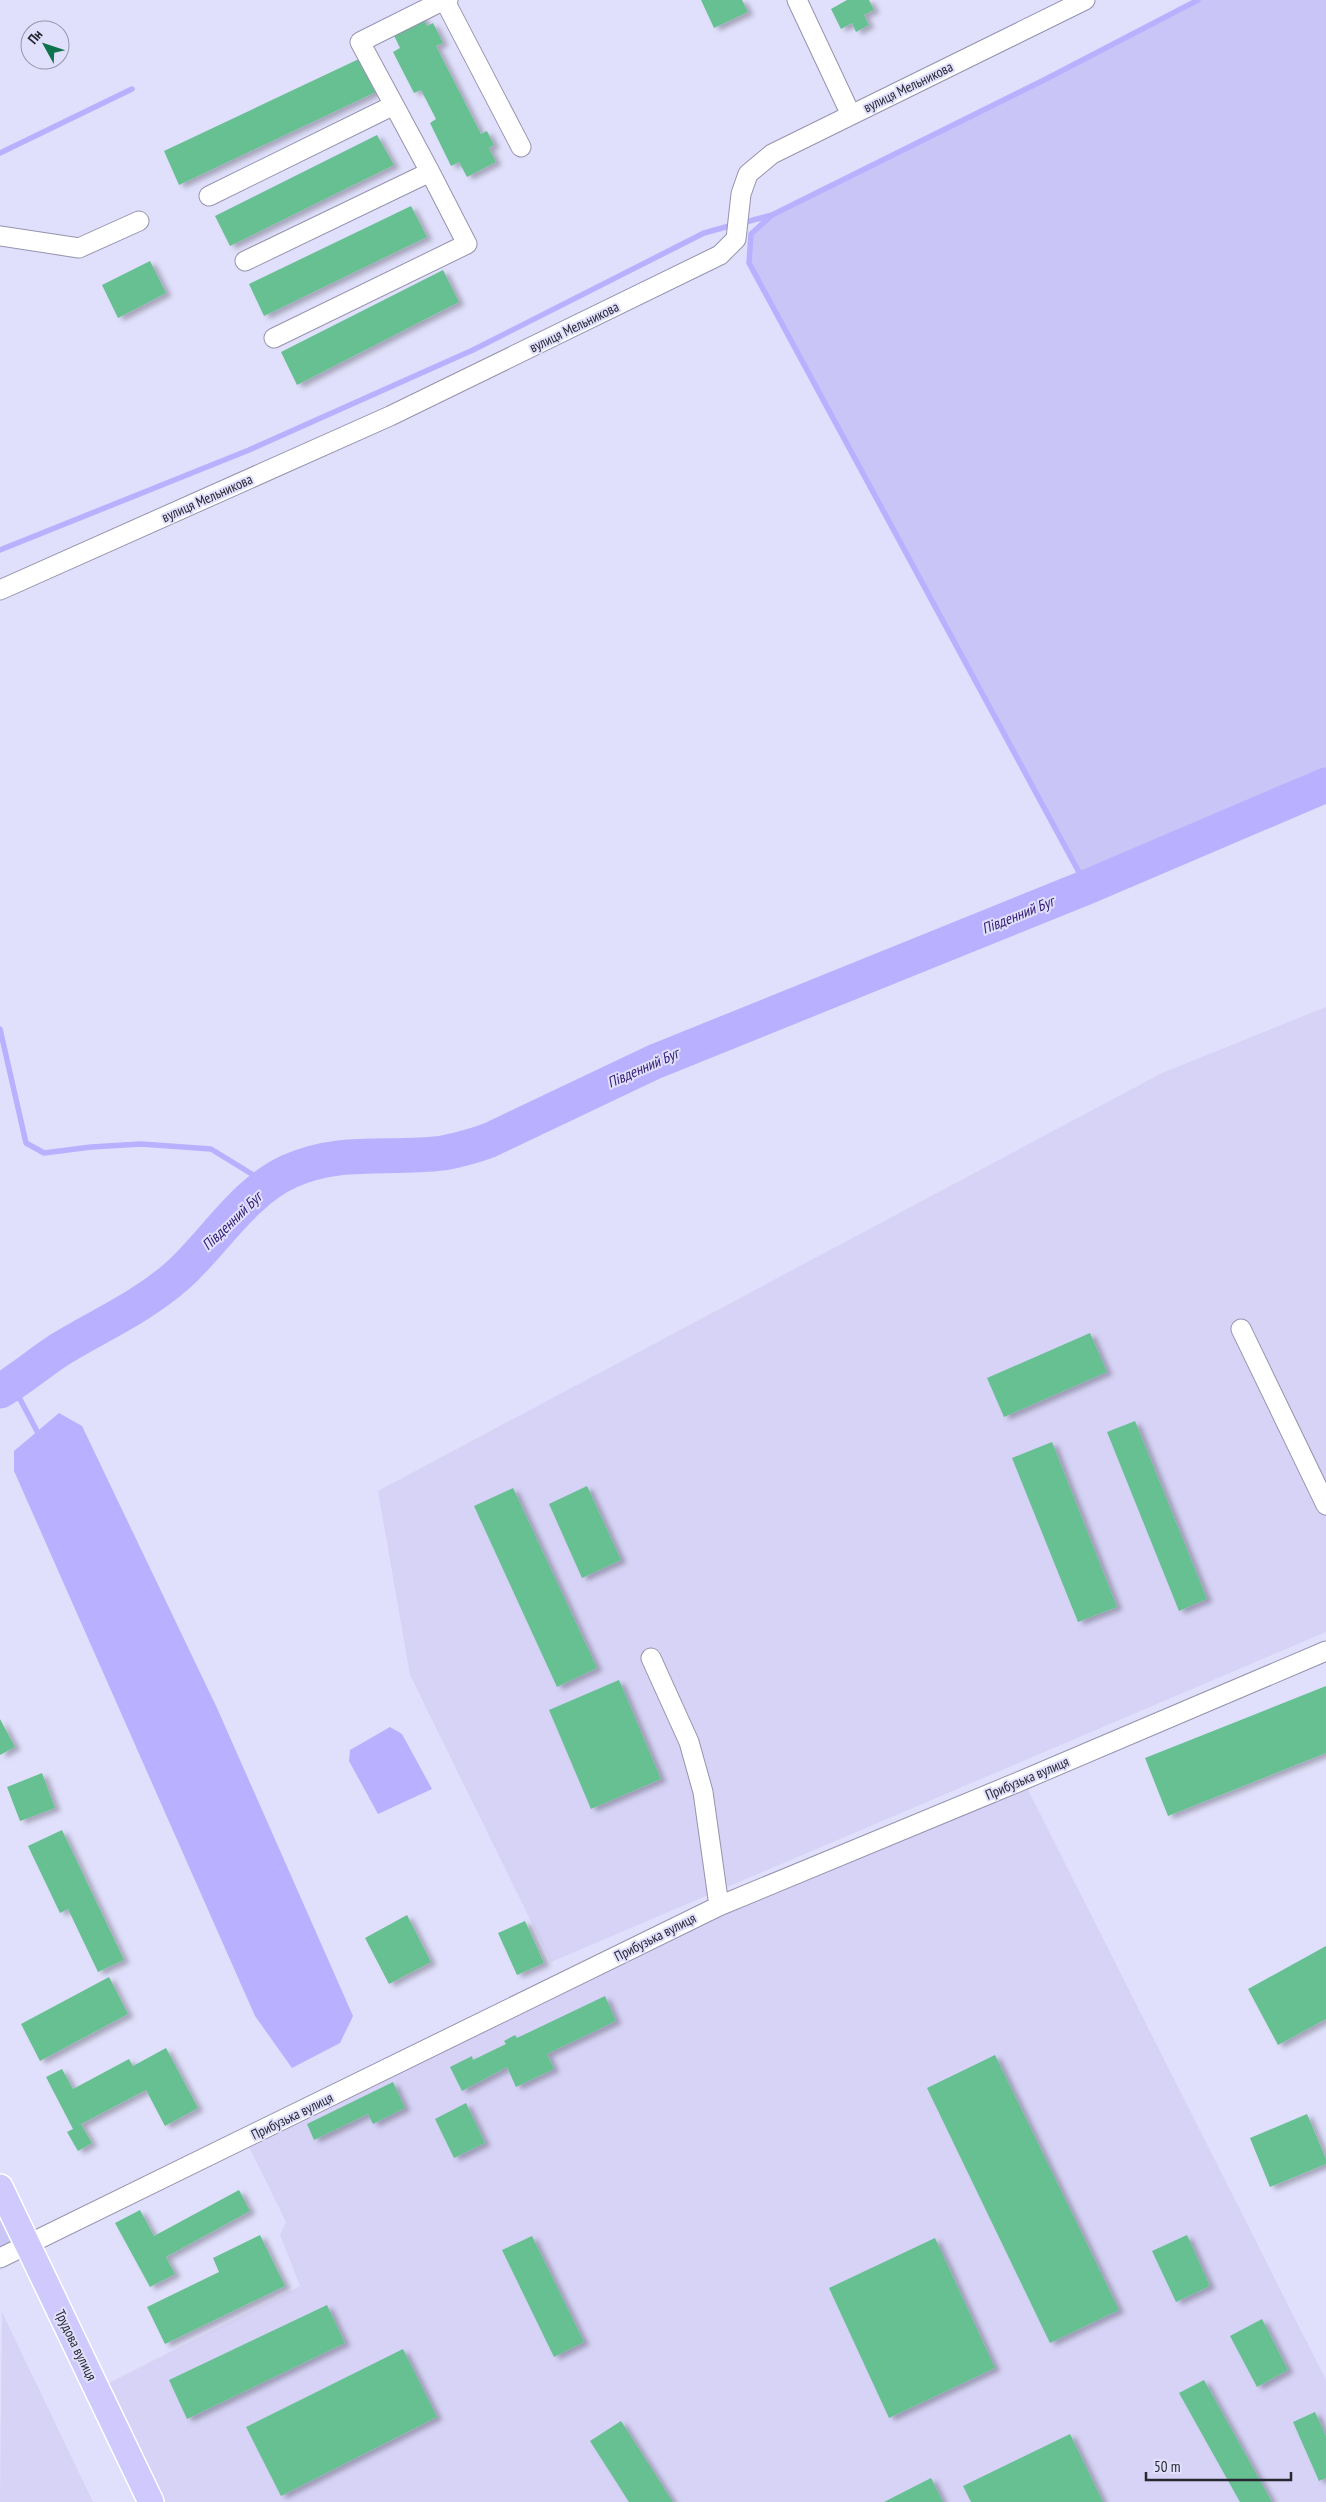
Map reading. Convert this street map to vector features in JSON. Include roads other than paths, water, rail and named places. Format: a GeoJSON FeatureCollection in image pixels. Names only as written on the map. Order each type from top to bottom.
{"type":"FeatureCollection","features":[{"type":"Feature","properties":{"kind":"main road","name":"Трудова вулиця"},"geometry":{"type":"LineString","coordinates":[[0,2187],[151,2502]]}},
{"type":"Feature","properties":{"kind":"street"},"geometry":{"type":"LineString","coordinates":[[274,338],[467,244],[360,42],[446,0],[521,147]]}},
{"type":"Feature","properties":{"kind":"street"},"geometry":{"type":"LineString","coordinates":[[797,0],[851,115]]}},
{"type":"Feature","properties":{"kind":"street","name":"вулиця Мельникова"},"geometry":{"type":"LineString","coordinates":[[0,590],[390,416],[720,256],[736,239],[741,194],[748,174],[772,154],[1085,0]]}},
{"type":"Feature","properties":{"kind":"street"},"geometry":{"type":"LineString","coordinates":[[208,196],[394,105]]}},
{"type":"Feature","properties":{"kind":"street"},"geometry":{"type":"LineString","coordinates":[[245,261],[430,172]]}},
{"type":"Feature","properties":{"kind":"street"},"geometry":{"type":"LineString","coordinates":[[0,236],[79,248],[139,221]]}},
{"type":"Feature","properties":{"kind":"street"},"geometry":{"type":"LineString","coordinates":[[1241,1329],[1326,1506]]}},
{"type":"Feature","properties":{"kind":"street","name":"Прибузька вулиця"},"geometry":{"type":"LineString","coordinates":[[0,2258],[719,1906],[1024,1780],[1326,1651]]}},
{"type":"Feature","properties":{"kind":"street"},"geometry":{"type":"LineString","coordinates":[[651,1658],[688,1742],[703,1792],[719,1906]]}},
{"type":"Feature","properties":{"kind":"waterway"},"geometry":{"type":"LineString","coordinates":[[742,223],[772,215],[1044,80],[1198,0]]}},
{"type":"Feature","properties":{"kind":"waterway"},"geometry":{"type":"LineString","coordinates":[[0,153],[132,89]]}},
{"type":"Feature","properties":{"kind":"waterway"},"geometry":{"type":"LineString","coordinates":[[771,216],[751,234],[749,263],[1087,887]]}},
{"type":"Feature","properties":{"kind":"waterway"},"geometry":{"type":"LineString","coordinates":[[0,550],[249,450],[473,350],[704,233],[733,225]]}},
{"type":"Feature","properties":{"kind":"waterway","name":"Південний Буг"},"geometry":{"type":"LineString","coordinates":[[0,1391],[59,1350],[135,1307],[163,1287],[191,1263],[243,1205],[273,1180],[290,1171],[328,1159],[443,1153],[490,1140],[654,1062],[1087,887],[1326,785]]}},
{"type":"Feature","properties":{"kind":"waterway"},"geometry":{"type":"LineString","coordinates":[[0,1029],[26,1143],[44,1153],[91,1147],[141,1144],[211,1149],[268,1184]]}},
{"type":"Feature","properties":{"kind":"waterway"},"geometry":{"type":"LineString","coordinates":[[12,1384],[39,1435]]}}]}
